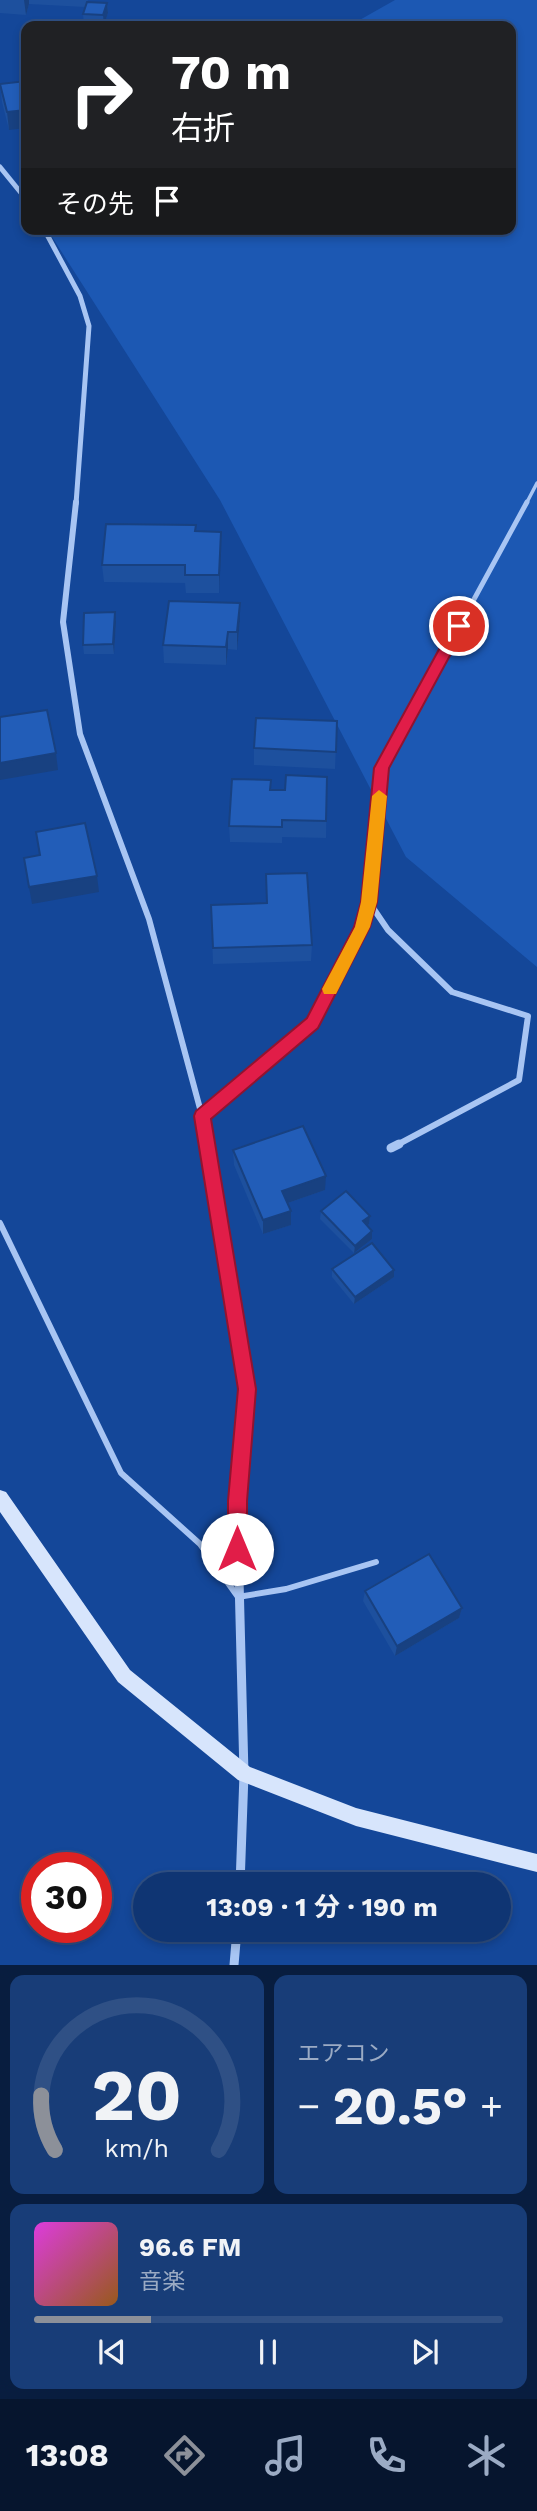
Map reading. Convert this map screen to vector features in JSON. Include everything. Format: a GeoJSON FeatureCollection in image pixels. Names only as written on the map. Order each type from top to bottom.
{"type":"FeatureCollection","features":[{"type":"Feature","properties":{"kind":"street"},"geometry":{"type":"LineString","coordinates":[[0,167],[21,193]]}},
{"type":"Feature","properties":{"kind":"street"},"geometry":{"type":"LineString","coordinates":[[47,235],[80,296],[89,327],[81,453],[63,622],[80,734],[149,919],[202,1116],[247,1389],[237,1501],[244,1774],[240,1872]]}},
{"type":"Feature","properties":{"kind":"street"},"geometry":{"type":"LineString","coordinates":[[202,1116],[313,1023],[362,927],[369,902]]}},
{"type":"Feature","properties":{"kind":"street"},"geometry":{"type":"LineString","coordinates":[[369,902],[388,930],[452,992],[528,1016],[519,1080],[391,1148]]}},
{"type":"Feature","properties":{"kind":"street"},"geometry":{"type":"LineString","coordinates":[[0,1498],[124,1676],[244,1774],[356,1816],[537,1863]]}},
{"type":"Feature","properties":{"kind":"street"},"geometry":{"type":"LineString","coordinates":[[234,1965],[236,1942]]}},
{"type":"Feature","properties":{"kind":"lane"},"geometry":{"type":"LineString","coordinates":[[369,902],[382,768],[537,483]]}},
{"type":"Feature","properties":{"kind":"lane"},"geometry":{"type":"LineString","coordinates":[[0,1223],[121,1473],[200,1544],[238,1597],[286,1589],[376,1562]]}},
{"type":"Feature","properties":{"kind":"shaded area"},"geometry":{"type":"Polygon","coordinates":[[[395,0],[537,0],[537,967],[406,857],[220,500],[51,235],[516,235],[516,21],[358,21],[395,0]]]}},
{"type":"Feature","properties":{"kind":"building"},"geometry":{"type":"Polygon","coordinates":[[[87,2],[107,3],[103,15],[83,14],[87,2]]]}},
{"type":"Feature","properties":{"kind":"building"},"geometry":{"type":"Polygon","coordinates":[[[21,82],[21,111],[7,112],[0,84],[21,82]]]}},
{"type":"Feature","properties":{"kind":"building"},"geometry":{"type":"Polygon","coordinates":[[[106,524],[196,525],[195,531],[221,532],[219,575],[185,575],[185,565],[102,565],[106,524]]]}},
{"type":"Feature","properties":{"kind":"building"},"geometry":{"type":"Polygon","coordinates":[[[169,601],[240,603],[237,632],[228,632],[226,647],[163,645],[169,601]]]}},
{"type":"Feature","properties":{"kind":"building"},"geometry":{"type":"Polygon","coordinates":[[[115,612],[113,644],[83,645],[84,613],[115,612]]]}},
{"type":"Feature","properties":{"kind":"building"},"geometry":{"type":"Polygon","coordinates":[[[47,710],[56,753],[0,763],[0,717],[47,710]]]}},
{"type":"Feature","properties":{"kind":"building"},"geometry":{"type":"Polygon","coordinates":[[[256,718],[337,721],[336,752],[254,748],[256,718]]]}},
{"type":"Feature","properties":{"kind":"building"},"geometry":{"type":"Polygon","coordinates":[[[286,775],[327,777],[326,821],[282,820],[282,827],[229,826],[232,779],[271,780],[270,790],[285,790],[286,775]]]}},
{"type":"Feature","properties":{"kind":"building"},"geometry":{"type":"Polygon","coordinates":[[[85,823],[97,876],[29,887],[24,858],[40,855],[36,832],[85,823]]]}},
{"type":"Feature","properties":{"kind":"building"},"geometry":{"type":"Polygon","coordinates":[[[307,873],[312,945],[213,948],[211,905],[267,903],[266,874],[307,873]]]}},
{"type":"Feature","properties":{"kind":"building"},"geometry":{"type":"Polygon","coordinates":[[[303,1126],[326,1176],[282,1191],[291,1211],[263,1220],[233,1150],[303,1126]]]}},
{"type":"Feature","properties":{"kind":"building"},"geometry":{"type":"Polygon","coordinates":[[[346,1191],[370,1216],[363,1221],[372,1231],[355,1246],[321,1211],[346,1191]]]}},
{"type":"Feature","properties":{"kind":"building"},"geometry":{"type":"Polygon","coordinates":[[[372,1243],[394,1270],[355,1297],[332,1269],[372,1243]]]}},
{"type":"Feature","properties":{"kind":"building"},"geometry":{"type":"Polygon","coordinates":[[[429,1554],[462,1608],[397,1646],[365,1591],[429,1554]]]}},
{"type":"Feature","properties":{"kind":"slow traffic"},"geometry":{"type":"LineString","coordinates":[[330,989],[362,927],[369,902],[379,796]]}},
{"type":"Feature","properties":{"kind":"route"},"geometry":{"type":"LineString","coordinates":[[237,1549],[237,1501],[247,1389],[202,1116],[313,1023],[362,927],[369,902],[382,768],[459,626]]}}]}
